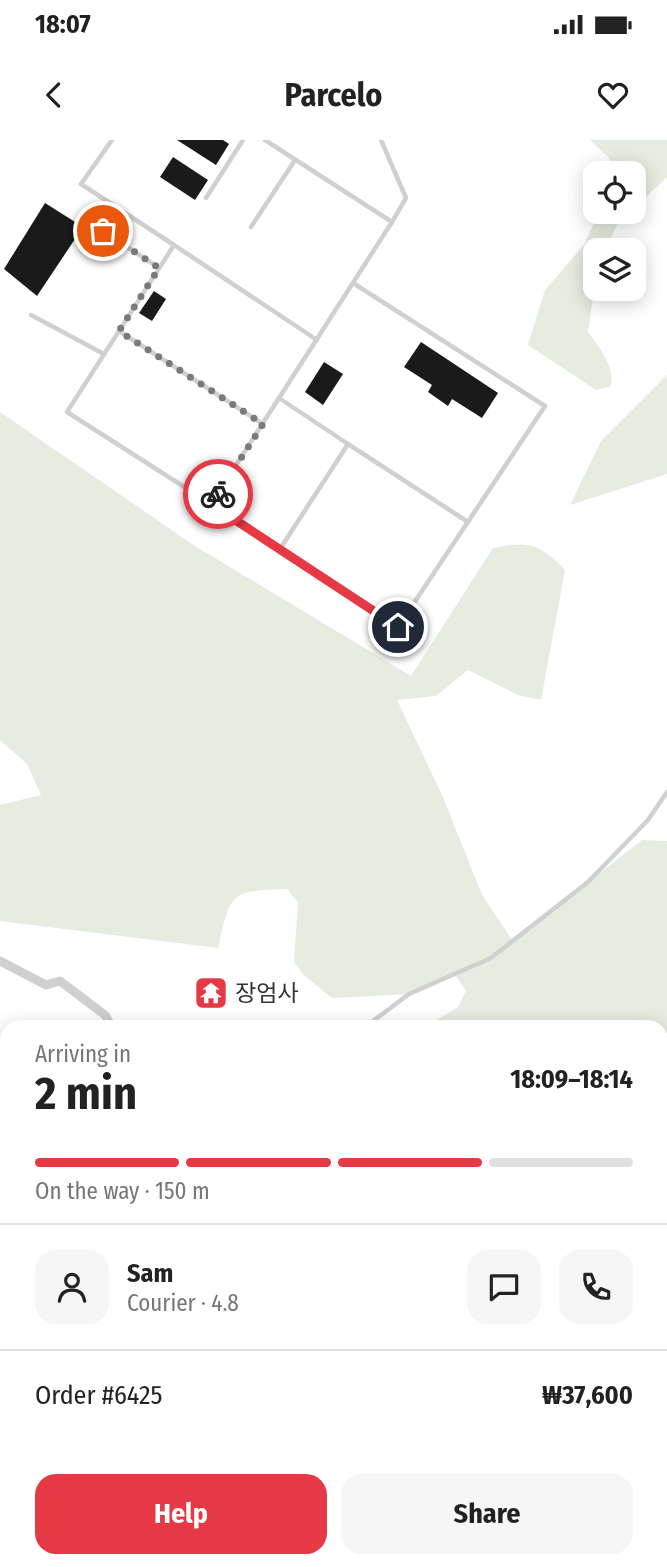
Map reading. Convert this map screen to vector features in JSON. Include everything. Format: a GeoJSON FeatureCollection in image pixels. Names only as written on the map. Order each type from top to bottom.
{"type":"FeatureCollection","features":[{"type":"Feature","properties":{"kind":"street"},"geometry":{"type":"LineString","coordinates":[[0,961],[46,985],[60,981],[108,1020]]}},
{"type":"Feature","properties":{"kind":"lane"},"geometry":{"type":"LineString","coordinates":[[112,140],[81,184],[317,340]]}},
{"type":"Feature","properties":{"kind":"lane"},"geometry":{"type":"LineString","coordinates":[[206,198],[243,140]]}},
{"type":"Feature","properties":{"kind":"lane"},"geometry":{"type":"LineString","coordinates":[[265,140],[392,222]]}},
{"type":"Feature","properties":{"kind":"lane"},"geometry":{"type":"LineString","coordinates":[[211,504],[406,198],[381,140]]}},
{"type":"Feature","properties":{"kind":"lane"},"geometry":{"type":"LineString","coordinates":[[250,227],[295,160]]}},
{"type":"Feature","properties":{"kind":"lane"},"geometry":{"type":"LineString","coordinates":[[85,219],[159,268]]}},
{"type":"Feature","properties":{"kind":"lane"},"geometry":{"type":"LineString","coordinates":[[173,245],[67,412],[398,627],[545,406],[353,283]]}},
{"type":"Feature","properties":{"kind":"lane"},"geometry":{"type":"LineString","coordinates":[[31,315],[104,354]]}},
{"type":"Feature","properties":{"kind":"lane"},"geometry":{"type":"LineString","coordinates":[[119,331],[263,424]]}},
{"type":"Feature","properties":{"kind":"lane"},"geometry":{"type":"LineString","coordinates":[[279,398],[468,522]]}},
{"type":"Feature","properties":{"kind":"lane"},"geometry":{"type":"LineString","coordinates":[[280,549],[348,443]]}},
{"type":"Feature","properties":{"kind":"lane"},"geometry":{"type":"LineString","coordinates":[[374,1020],[409,994],[491,958],[587,882],[648,820],[667,792]]}},
{"type":"Feature","properties":{"kind":"shaded area"},"geometry":{"type":"Polygon","coordinates":[[[590,140],[667,140],[667,177],[646,197],[646,161],[610,161],[590,140]]]}},
{"type":"Feature","properties":{"kind":"shaded area"},"geometry":{"type":"Polygon","coordinates":[[[594,224],[618,224],[611,238],[587,238],[594,224]]]}},
{"type":"Feature","properties":{"kind":"shaded area"},"geometry":{"type":"Polygon","coordinates":[[[583,246],[583,301],[593,301],[588,332],[611,371],[611,386],[596,390],[528,345],[545,290],[583,246]]]}},
{"type":"Feature","properties":{"kind":"shaded area"},"geometry":{"type":"Polygon","coordinates":[[[667,375],[667,474],[570,505],[601,441],[667,375]]]}},
{"type":"Feature","properties":{"kind":"shaded area"},"geometry":{"type":"Polygon","coordinates":[[[0,412],[195,546],[411,676],[493,548],[524,545],[540,549],[565,570],[541,700],[518,695],[468,670],[436,696],[397,700],[442,795],[482,895],[513,941],[642,840],[667,841],[667,1020],[437,1020],[458,1007],[466,991],[454,974],[409,994],[332,998],[304,975],[294,962],[298,902],[287,889],[254,891],[236,898],[226,915],[218,948],[0,921],[0,805],[41,795],[27,764],[0,740],[0,412]]]}},
{"type":"Feature","properties":{"kind":"building"},"geometry":{"type":"Polygon","coordinates":[[[177,140],[223,140],[229,144],[216,165],[177,140]]]}},
{"type":"Feature","properties":{"kind":"building"},"geometry":{"type":"Polygon","coordinates":[[[173,157],[208,180],[195,200],[160,177],[173,157]]]}},
{"type":"Feature","properties":{"kind":"building"},"geometry":{"type":"Polygon","coordinates":[[[45,203],[83,227],[37,296],[4,269],[45,203]]]}},
{"type":"Feature","properties":{"kind":"building"},"geometry":{"type":"Polygon","coordinates":[[[154,291],[166,299],[152,321],[139,313],[154,291]]]}},
{"type":"Feature","properties":{"kind":"building"},"geometry":{"type":"Polygon","coordinates":[[[421,342],[498,393],[482,418],[452,399],[448,406],[428,392],[432,385],[404,367],[421,342]]]}},
{"type":"Feature","properties":{"kind":"building"},"geometry":{"type":"Polygon","coordinates":[[[324,362],[343,374],[323,405],[305,392],[324,362]]]}},
{"type":"Feature","properties":{"kind":"way so far"},"geometry":{"type":"LineString","coordinates":[[103,231],[159,268],[119,331],[263,424],[218,494]]}},
{"type":"Feature","properties":{"kind":"place","name":"장엄사"},"geometry":{"type":"Point","coordinates":[211,993]}},
{"type":"Feature","properties":{"kind":"route"},"geometry":{"type":"LineString","coordinates":[[218,494],[211,504],[398,627]]}}]}
